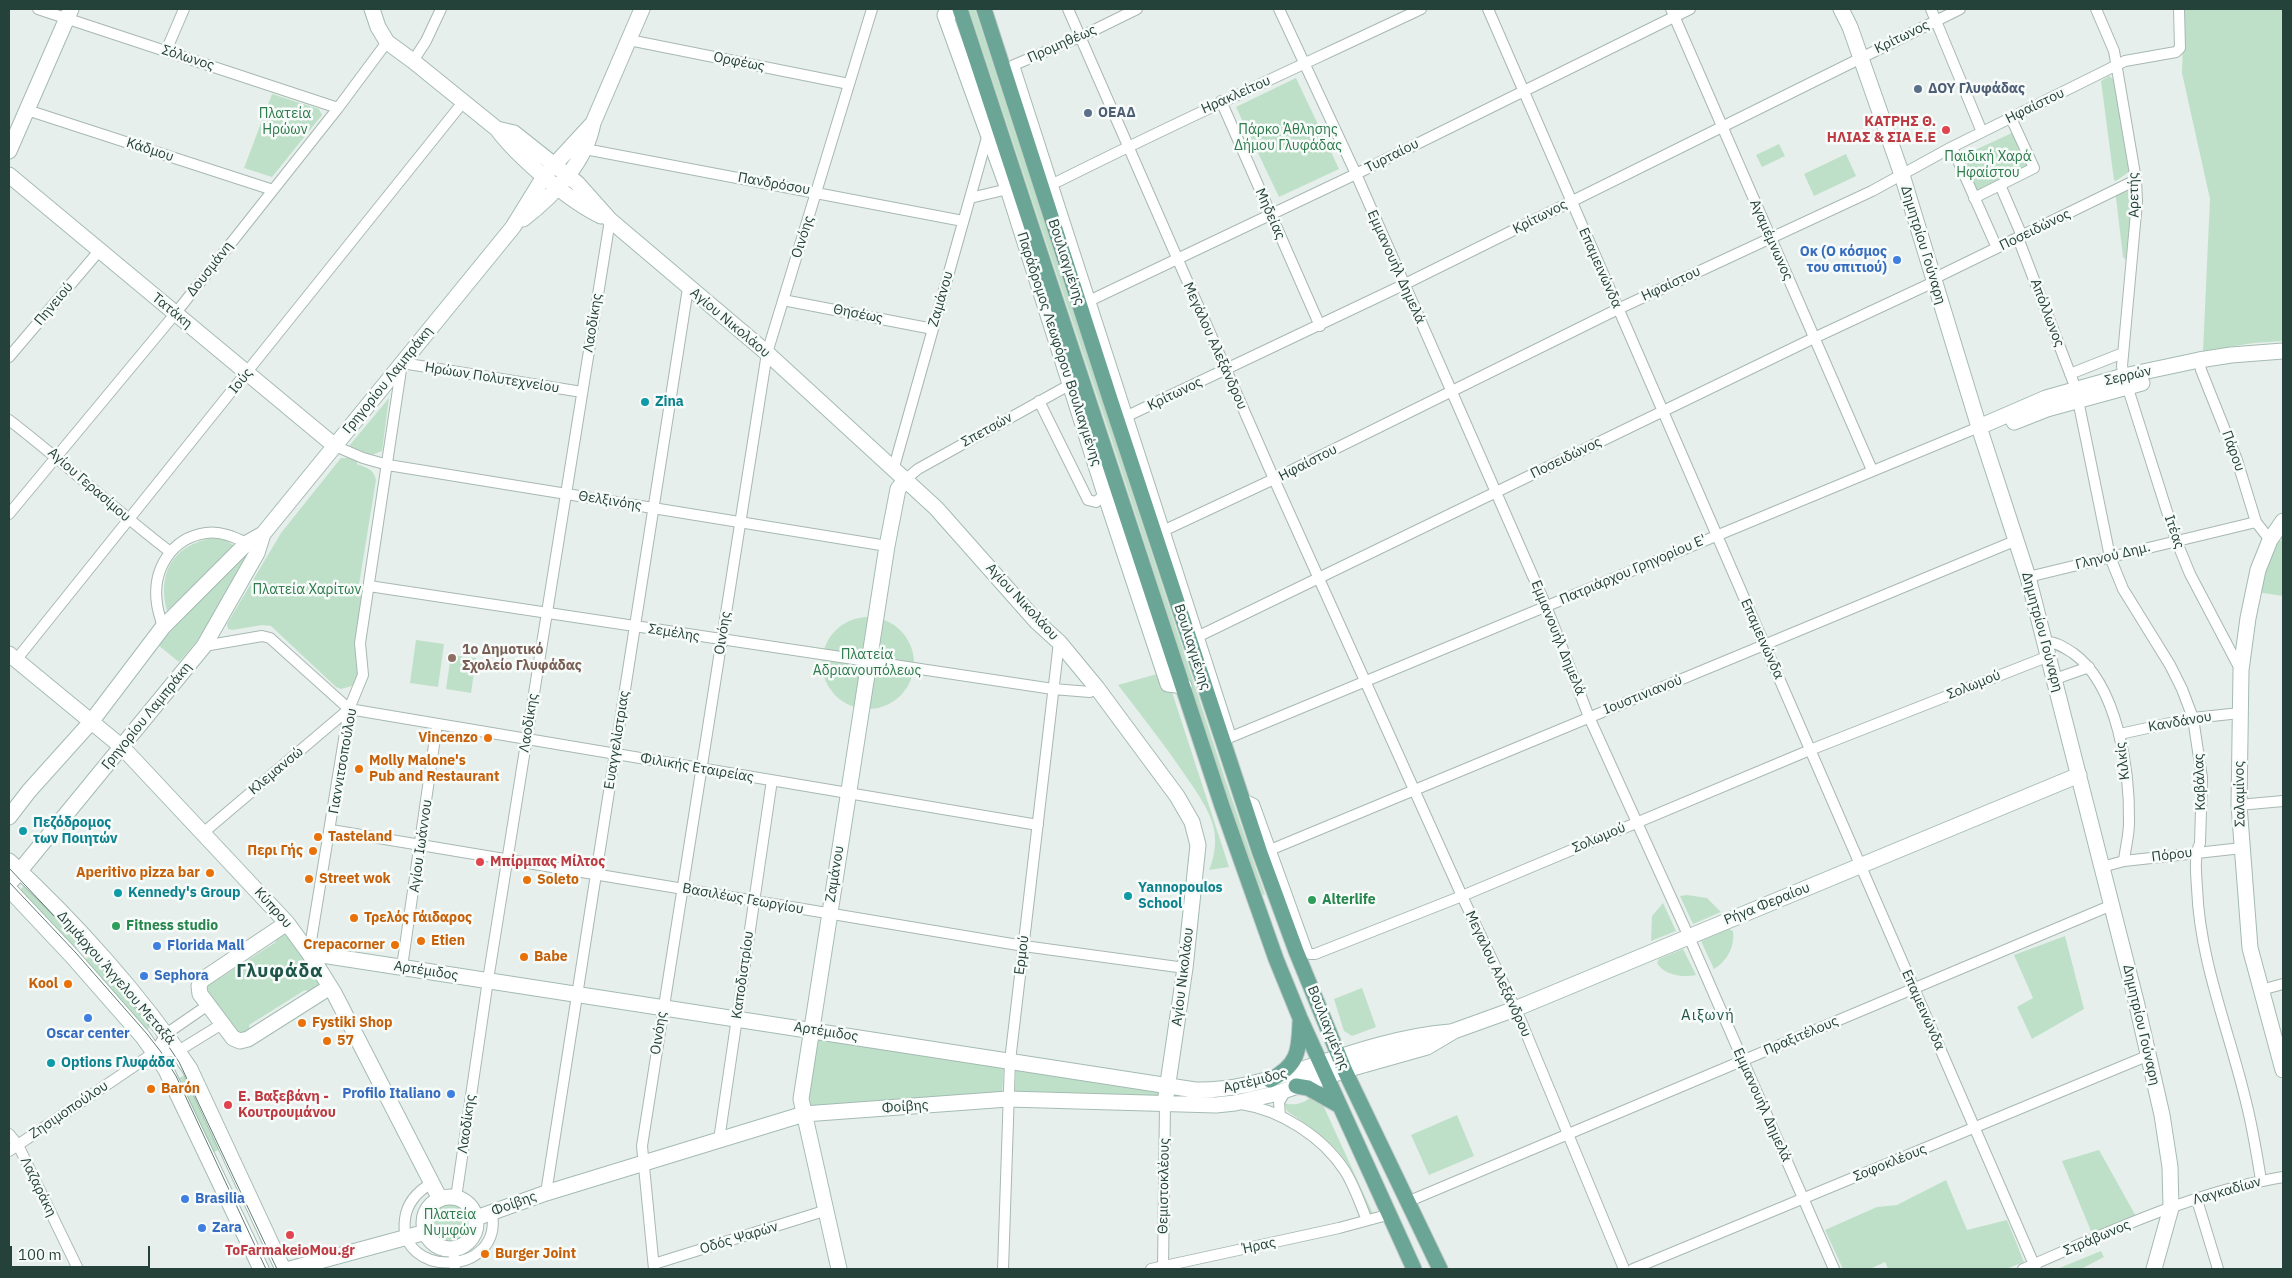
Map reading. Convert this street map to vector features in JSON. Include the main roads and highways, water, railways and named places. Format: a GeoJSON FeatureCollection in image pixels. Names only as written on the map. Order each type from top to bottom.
{"type":"FeatureCollection","features":[{"type":"Feature","properties":{"kind":"main road","name":"Βουλιαγμένης"},"geometry":{"type":"LineString","coordinates":[[984,9],[1146,490],[1242,798],[1296,951],[1342,1064],[1440,1269]]}},
{"type":"Feature","properties":{"kind":"main road","name":"Βουλιαγμένης"},"geometry":{"type":"LineString","coordinates":[[951,10],[1089,420],[1184,686],[1232,834],[1276,959],[1300,1018],[1387,1214],[1414,1269]]}},
{"type":"Feature","properties":{"kind":"main road"},"geometry":{"type":"LineString","coordinates":[[1296,951],[1297,924]]}},
{"type":"Feature","properties":{"kind":"main road"},"geometry":{"type":"LineString","coordinates":[[1270,1080],[1284,1073],[1297,1055],[1300,1018]]}},
{"type":"Feature","properties":{"kind":"main road"},"geometry":{"type":"LineString","coordinates":[[1292,1088],[1308,1088],[1340,1106]]}},
{"type":"Feature","properties":{"kind":"tram line"},"geometry":{"type":"LineString","coordinates":[[9,868],[89,953],[163,1038],[179,1062],[277,1269]]}},
{"type":"Feature","properties":{"kind":"tram line"},"geometry":{"type":"LineString","coordinates":[[9,882],[76,953],[161,1052],[176,1076],[266,1269]]}},
{"type":"Feature","properties":{"kind":"place","name":"ΔΟΥ Γλυφάδας"},"geometry":{"type":"Point","coordinates":[1918,89]}},
{"type":"Feature","properties":{"kind":"place","name":"ΟΕΑΔ"},"geometry":{"type":"Point","coordinates":[1088,113]}},
{"type":"Feature","properties":{"kind":"place","name":"ΚΑΤΡΗΣ Θ. ΗΛΙΑΣ & ΣΙΑ Ε.Ε"},"geometry":{"type":"Point","coordinates":[1946,130]}},
{"type":"Feature","properties":{"kind":"place","name":"Οκ (Ο κόσμος του σπιτιού)"},"geometry":{"type":"Point","coordinates":[1897,260]}},
{"type":"Feature","properties":{"kind":"place","name":"Zina"},"geometry":{"type":"Point","coordinates":[645,402]}},
{"type":"Feature","properties":{"kind":"place","name":"1ο Δημοτικό Σχολείο Γλυφάδας"},"geometry":{"type":"Point","coordinates":[452,658]}},
{"type":"Feature","properties":{"kind":"place","name":"Vincenzo"},"geometry":{"type":"Point","coordinates":[488,738]}},
{"type":"Feature","properties":{"kind":"place","name":"Molly Malone's Pub and Restaurant"},"geometry":{"type":"Point","coordinates":[359,769]}},
{"type":"Feature","properties":{"kind":"place","name":"Πεζόδρομος των Ποιητών"},"geometry":{"type":"Point","coordinates":[23,831]}},
{"type":"Feature","properties":{"kind":"place","name":"Tasteland"},"geometry":{"type":"Point","coordinates":[318,837]}},
{"type":"Feature","properties":{"kind":"place","name":"Περι Γής"},"geometry":{"type":"Point","coordinates":[313,851]}},
{"type":"Feature","properties":{"kind":"place","name":"Μπίρμπας Μίλτος"},"geometry":{"type":"Point","coordinates":[480,862]}},
{"type":"Feature","properties":{"kind":"place","name":"Aperitivo pizza bar"},"geometry":{"type":"Point","coordinates":[210,873]}},
{"type":"Feature","properties":{"kind":"place","name":"Street wok"},"geometry":{"type":"Point","coordinates":[309,879]}},
{"type":"Feature","properties":{"kind":"place","name":"Soleto"},"geometry":{"type":"Point","coordinates":[527,880]}},
{"type":"Feature","properties":{"kind":"place","name":"Kennedy's Group"},"geometry":{"type":"Point","coordinates":[118,893]}},
{"type":"Feature","properties":{"kind":"place","name":"Yannopoulos School"},"geometry":{"type":"Point","coordinates":[1128,896]}},
{"type":"Feature","properties":{"kind":"place","name":"Alterlife"},"geometry":{"type":"Point","coordinates":[1312,900]}},
{"type":"Feature","properties":{"kind":"place","name":"Τρελός Γάιδαρος"},"geometry":{"type":"Point","coordinates":[354,918]}},
{"type":"Feature","properties":{"kind":"place","name":"Fitness studio"},"geometry":{"type":"Point","coordinates":[116,926]}},
{"type":"Feature","properties":{"kind":"place","name":"Etien"},"geometry":{"type":"Point","coordinates":[421,941]}},
{"type":"Feature","properties":{"kind":"place","name":"Crepacorner"},"geometry":{"type":"Point","coordinates":[395,945]}},
{"type":"Feature","properties":{"kind":"place","name":"Florida Mall"},"geometry":{"type":"Point","coordinates":[157,946]}},
{"type":"Feature","properties":{"kind":"place","name":"Babe"},"geometry":{"type":"Point","coordinates":[524,957]}},
{"type":"Feature","properties":{"kind":"place","name":"Sephora"},"geometry":{"type":"Point","coordinates":[144,976]}},
{"type":"Feature","properties":{"kind":"place","name":"Kool"},"geometry":{"type":"Point","coordinates":[68,984]}},
{"type":"Feature","properties":{"kind":"place","name":"Oscar center"},"geometry":{"type":"Point","coordinates":[88,1018]}},
{"type":"Feature","properties":{"kind":"place","name":"Fystiki Shop"},"geometry":{"type":"Point","coordinates":[302,1023]}},
{"type":"Feature","properties":{"kind":"place","name":"57"},"geometry":{"type":"Point","coordinates":[327,1041]}},
{"type":"Feature","properties":{"kind":"place","name":"Options Γλυφάδα"},"geometry":{"type":"Point","coordinates":[51,1063]}},
{"type":"Feature","properties":{"kind":"place","name":"Barón"},"geometry":{"type":"Point","coordinates":[151,1089]}},
{"type":"Feature","properties":{"kind":"place","name":"Profilo Italiano"},"geometry":{"type":"Point","coordinates":[451,1094]}},
{"type":"Feature","properties":{"kind":"place","name":"Ε. Βαξεβάνη - Κουτρουμάνου"},"geometry":{"type":"Point","coordinates":[228,1105]}},
{"type":"Feature","properties":{"kind":"place","name":"Brasilia"},"geometry":{"type":"Point","coordinates":[185,1199]}},
{"type":"Feature","properties":{"kind":"place","name":"Zara"},"geometry":{"type":"Point","coordinates":[202,1228]}},
{"type":"Feature","properties":{"kind":"place","name":"ToFarmakeioMou.gr"},"geometry":{"type":"Point","coordinates":[290,1235]}},
{"type":"Feature","properties":{"kind":"place","name":"Burger Joint"},"geometry":{"type":"Point","coordinates":[485,1254]}},
{"type":"Feature","properties":{"kind":"district","name":"Γλυφάδα"},"geometry":{"type":"Point","coordinates":[280,972]}},
{"type":"Feature","properties":{"kind":"district","name":"Αιξωνή"},"geometry":{"type":"Point","coordinates":[1708,1016]}},
{"type":"Feature","properties":{"kind":"park label","name":"Πλατεία Ηρώων"},"geometry":{"type":"Point","coordinates":[285,122]}},
{"type":"Feature","properties":{"kind":"park label","name":"Πάρκο Άθλησης Δήμου Γλυφάδας"},"geometry":{"type":"Point","coordinates":[1288,138]}},
{"type":"Feature","properties":{"kind":"park label","name":"Παιδική Χαρά Ηφαίστου"},"geometry":{"type":"Point","coordinates":[1988,166]}},
{"type":"Feature","properties":{"kind":"park label","name":"Πλατεία Χαρίτων"},"geometry":{"type":"Point","coordinates":[307,590]}},
{"type":"Feature","properties":{"kind":"park label","name":"Πλατεία Αδριανουπόλεως"},"geometry":{"type":"Point","coordinates":[867,664]}},
{"type":"Feature","properties":{"kind":"park label","name":"Πλατεία Νυμφών"},"geometry":{"type":"Point","coordinates":[450,1224]}}]}
